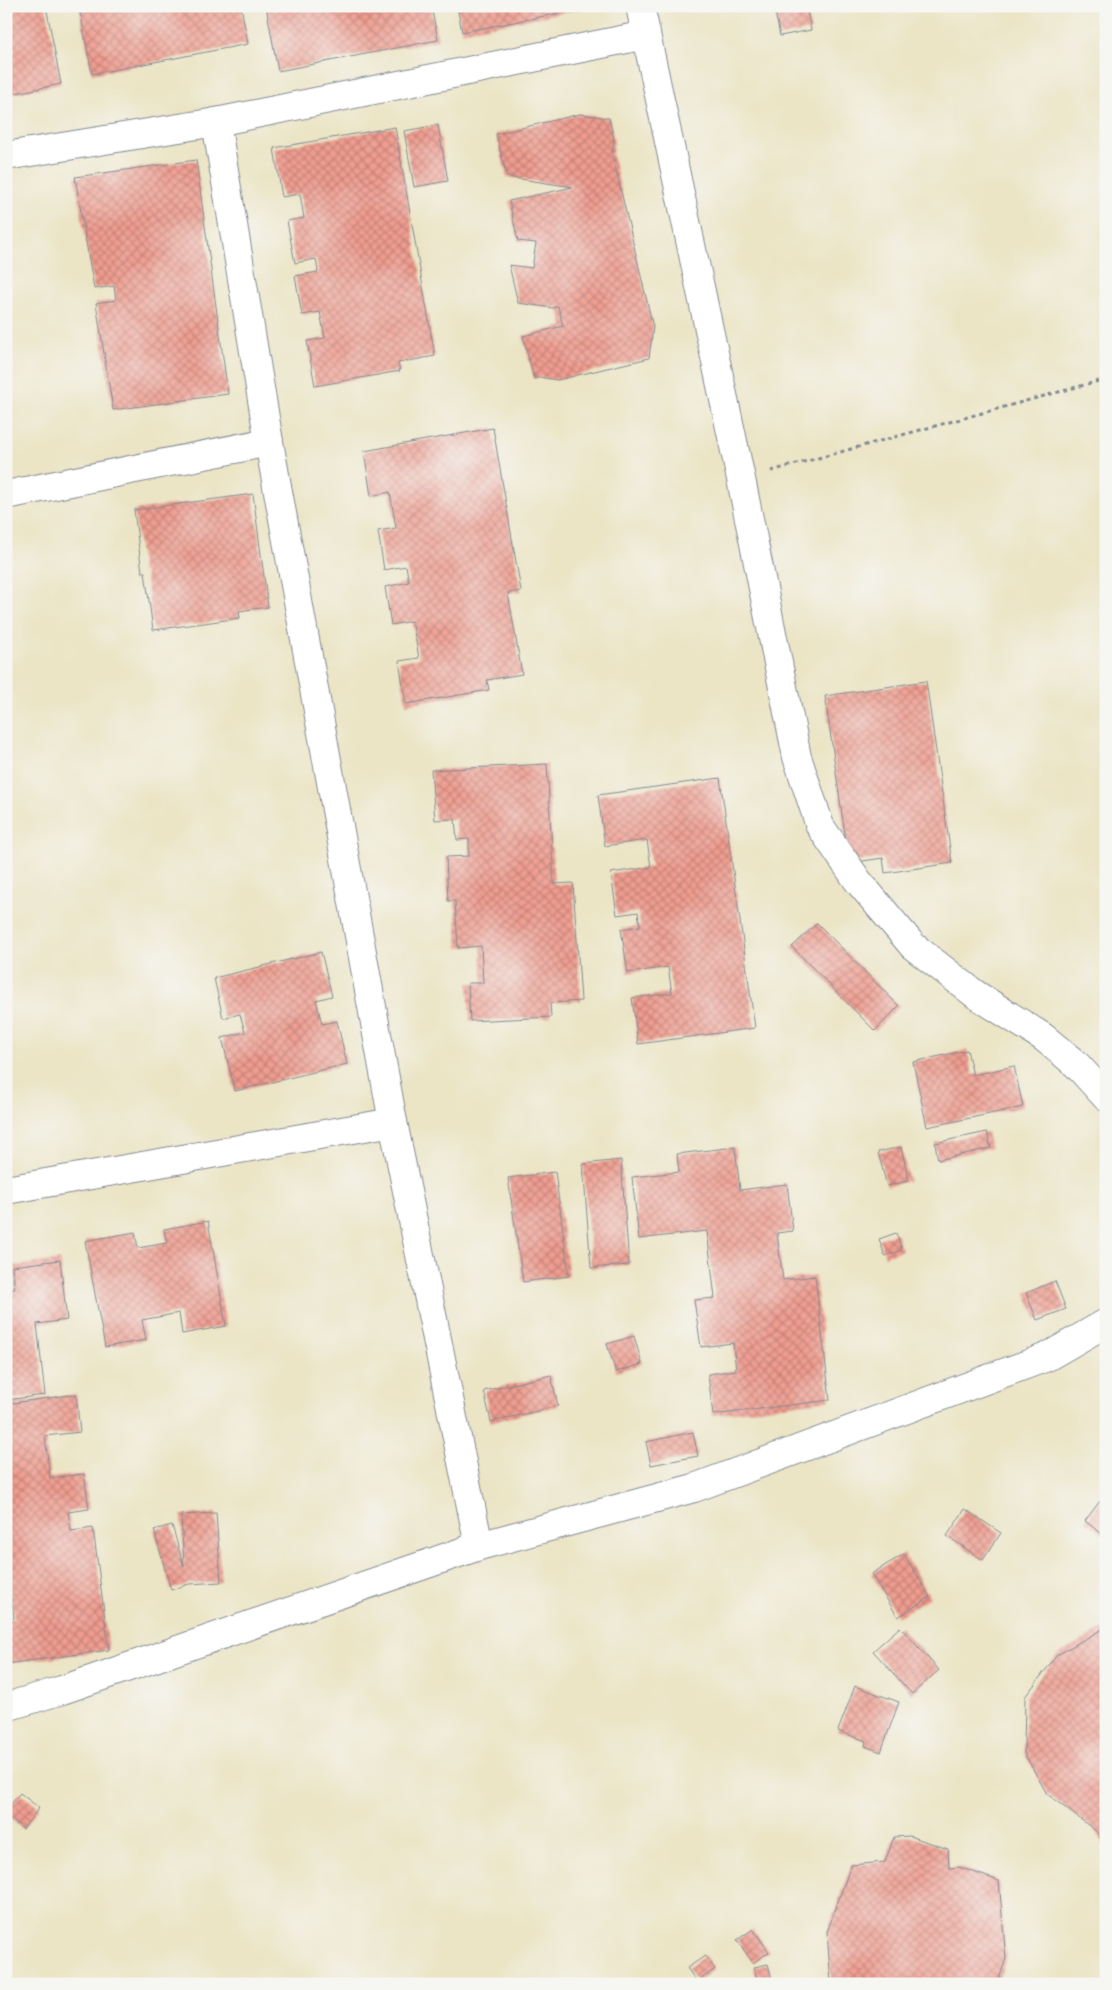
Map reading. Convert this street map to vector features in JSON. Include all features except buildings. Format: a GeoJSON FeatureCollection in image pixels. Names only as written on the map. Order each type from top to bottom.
{"type":"FeatureCollection","features":[{"type":"Feature","properties":{"kind":"street"},"geometry":{"type":"LineString","coordinates":[[640,6],[798,757],[820,826],[858,881],[913,946],[975,994],[1043,1037],[1076,1064],[1106,1097]]}},
{"type":"Feature","properties":{"kind":"street"},"geometry":{"type":"LineString","coordinates":[[6,156],[216,122],[646,35]]}},
{"type":"Feature","properties":{"kind":"street"},"geometry":{"type":"LineString","coordinates":[[216,122],[269,442],[393,1122],[479,1546]]}},
{"type":"Feature","properties":{"kind":"street"},"geometry":{"type":"LineString","coordinates":[[6,495],[269,442]]}},
{"type":"Feature","properties":{"kind":"street"},"geometry":{"type":"LineString","coordinates":[[6,1190],[393,1122]]}},
{"type":"Feature","properties":{"kind":"street"},"geometry":{"type":"LineString","coordinates":[[6,1707],[62,1690],[479,1546],[694,1488],[1047,1357],[1106,1323]]}},
{"type":"Feature","properties":{"kind":"path"},"geometry":{"type":"LineString","coordinates":[[741,479],[1106,379]]}}]}
